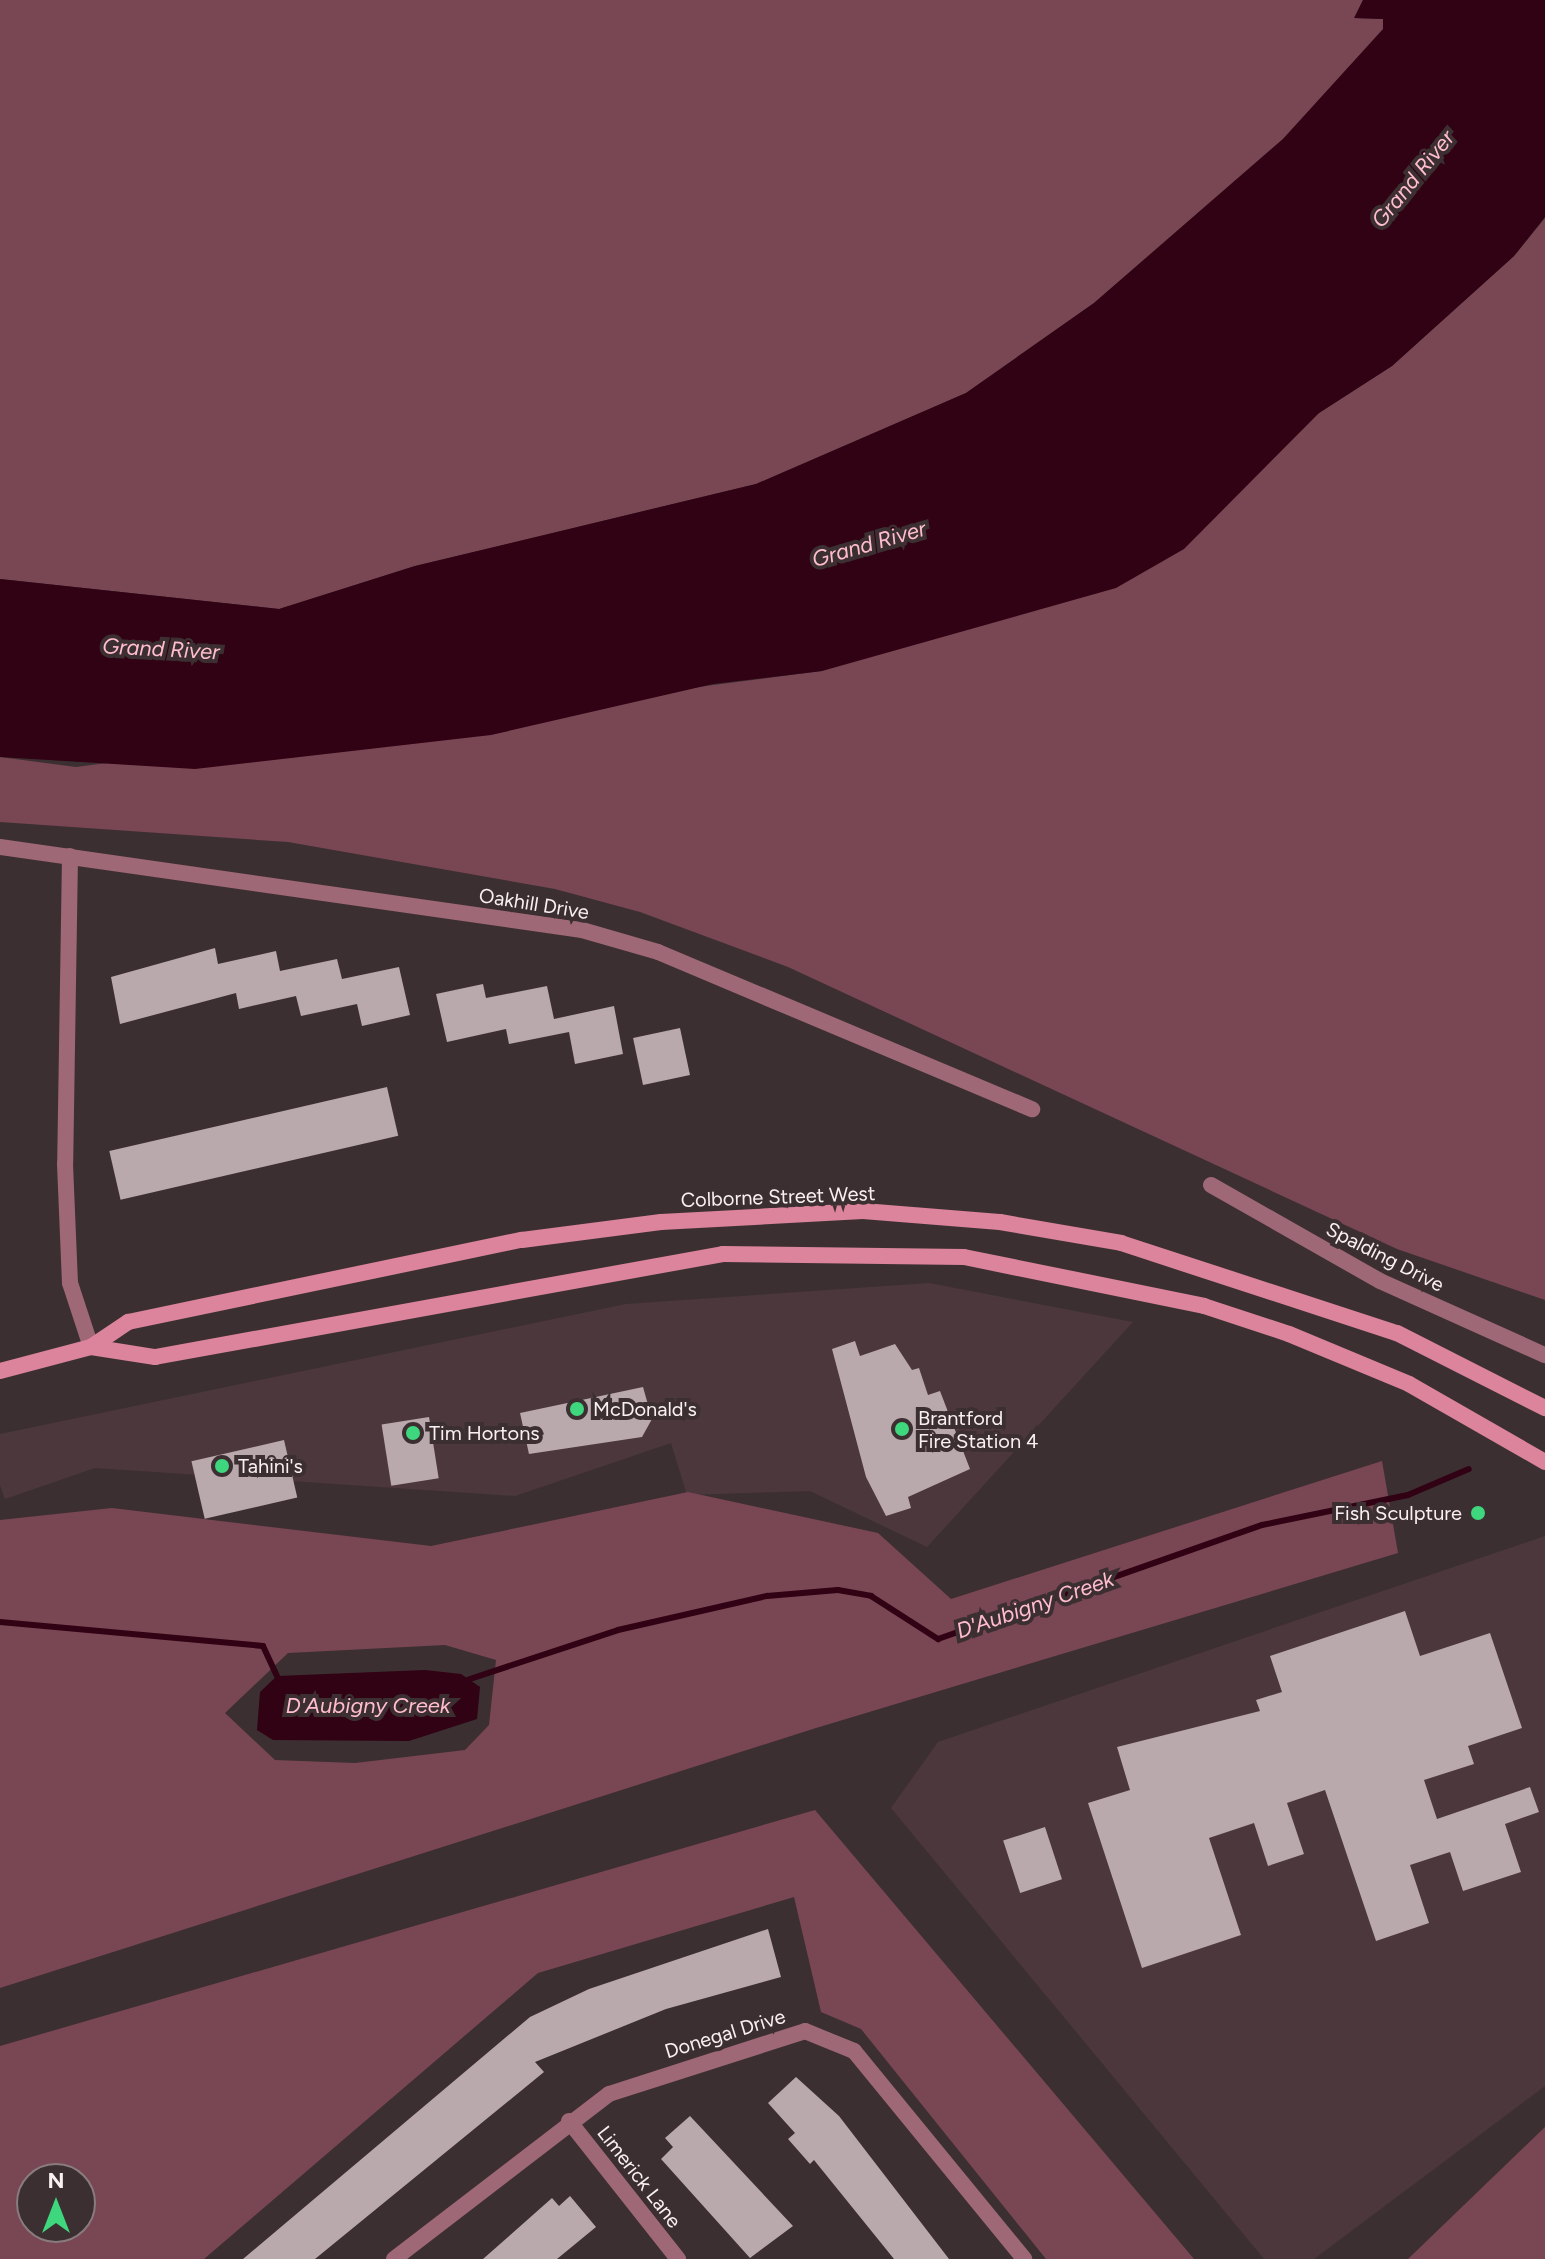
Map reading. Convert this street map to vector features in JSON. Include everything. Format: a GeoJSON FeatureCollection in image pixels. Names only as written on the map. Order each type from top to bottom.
{"type":"FeatureCollection","features":[{"type":"Feature","properties":{"kind":"main road","name":"Colborne Street West"},"geometry":{"type":"LineString","coordinates":[[0,1371],[91,1347],[128,1322],[522,1240],[661,1222],[863,1211],[1000,1222],[1121,1243],[1397,1333],[1545,1408]]}},
{"type":"Feature","properties":{"kind":"main road","name":"Colborne Street West"},"geometry":{"type":"LineString","coordinates":[[91,1347],[155,1357],[723,1254],[964,1257],[1204,1306],[1289,1334],[1409,1384],[1545,1462]]}},
{"type":"Feature","properties":{"kind":"street","name":"Oakhill Drive"},"geometry":{"type":"LineString","coordinates":[[0,847],[582,930],[658,952],[1032,1109]]}},
{"type":"Feature","properties":{"kind":"street"},"geometry":{"type":"LineString","coordinates":[[70,856],[65,1164],[70,1283],[91,1347]]}},
{"type":"Feature","properties":{"kind":"street","name":"Spalding Drive"},"geometry":{"type":"LineString","coordinates":[[1211,1185],[1380,1281],[1545,1355]]}},
{"type":"Feature","properties":{"kind":"street","name":"Donegal Drive"},"geometry":{"type":"LineString","coordinates":[[394,2259],[569,2121],[625,2086],[805,2031],[826,2033],[854,2051],[1024,2259]]}},
{"type":"Feature","properties":{"kind":"street","name":"Limerick Lane"},"geometry":{"type":"LineString","coordinates":[[569,2121],[678,2259]]}},
{"type":"Feature","properties":{"kind":"shaded area"},"geometry":{"type":"Polygon","coordinates":[[[0,0],[1363,0],[1355,18],[1384,19],[1384,29],[1283,139],[1094,303],[966,393],[756,484],[415,566],[279,609],[0,579],[0,0]]]}},
{"type":"Feature","properties":{"kind":"shaded area"},"geometry":{"type":"Polygon","coordinates":[[[1545,218],[1545,1300],[1397,1249],[788,967],[640,912],[555,889],[288,842],[0,822],[0,757],[76,767],[822,671],[1319,413],[1392,366],[1514,256],[1545,218]]]}},
{"type":"Feature","properties":{"kind":"shaded area"},"geometry":{"type":"Polygon","coordinates":[[[929,1283],[1133,1322],[927,1547],[810,1491],[687,1495],[671,1443],[515,1496],[95,1468],[5,1499],[0,1485],[0,1434],[626,1304],[929,1283]]]}},
{"type":"Feature","properties":{"kind":"shaded area"},"geometry":{"type":"Polygon","coordinates":[[[1382,1461],[1398,1553],[816,1728],[0,1988],[0,1520],[112,1508],[431,1546],[688,1492],[878,1533],[951,1599],[1382,1461]],[[445,1645],[288,1653],[225,1713],[275,1760],[355,1763],[465,1750],[489,1725],[496,1660],[445,1645]]]}},
{"type":"Feature","properties":{"kind":"shaded area"},"geometry":{"type":"Polygon","coordinates":[[[1545,1536],[1545,2086],[1314,2259],[1264,2259],[891,1808],[938,1742],[1545,1536]]]}},
{"type":"Feature","properties":{"kind":"shaded area"},"geometry":{"type":"Polygon","coordinates":[[[815,1810],[1194,2259],[1046,2259],[861,2029],[821,2012],[794,1897],[538,1973],[204,2259],[0,2259],[0,2046],[815,1810]]]}},
{"type":"Feature","properties":{"kind":"shaded area"},"geometry":{"type":"Polygon","coordinates":[[[1545,2127],[1545,2259],[1408,2259],[1545,2127]]]}},
{"type":"Feature","properties":{"kind":"water","name":"Grand River"},"geometry":{"type":"Polygon","coordinates":[[[1363,0],[1545,0],[1545,217],[1514,256],[1392,366],[1319,413],[1184,549],[1116,588],[822,671],[713,684],[491,735],[195,769],[0,757],[0,579],[279,609],[415,566],[756,484],[966,393],[1094,303],[1283,139],[1383,29],[1383,19],[1354,18],[1363,0]]]}},
{"type":"Feature","properties":{"kind":"water","name":"D'Aubigny Creek"},"geometry":{"type":"Polygon","coordinates":[[[425,1670],[461,1674],[480,1687],[477,1719],[409,1741],[273,1740],[257,1730],[260,1692],[277,1676],[425,1670]]]}},
{"type":"Feature","properties":{"kind":"building"},"geometry":{"type":"Polygon","coordinates":[[[215,948],[218,964],[276,951],[280,971],[337,959],[342,979],[399,967],[410,1015],[362,1026],[357,1004],[301,1016],[296,996],[239,1009],[236,993],[120,1024],[111,977],[215,948]]]}},
{"type":"Feature","properties":{"kind":"building"},"geometry":{"type":"Polygon","coordinates":[[[483,984],[486,998],[547,986],[554,1019],[614,1006],[623,1054],[575,1064],[569,1032],[509,1044],[506,1029],[447,1042],[436,994],[483,984]]]}},
{"type":"Feature","properties":{"kind":"building"},"geometry":{"type":"Polygon","coordinates":[[[680,1028],[690,1075],[643,1085],[633,1038],[680,1028]]]}},
{"type":"Feature","properties":{"kind":"building"},"geometry":{"type":"Polygon","coordinates":[[[387,1087],[398,1136],[121,1200],[109,1151],[387,1087]]]}},
{"type":"Feature","properties":{"kind":"building","name":"Brantford Fire Station 4"},"geometry":{"type":"Polygon","coordinates":[[[855,1341],[860,1356],[895,1344],[912,1370],[919,1368],[928,1395],[940,1391],[970,1469],[908,1497],[911,1508],[886,1516],[866,1477],[832,1349],[855,1341]]]}},
{"type":"Feature","properties":{"kind":"building"},"geometry":{"type":"Polygon","coordinates":[[[643,1387],[652,1419],[642,1437],[529,1454],[520,1413],[643,1387]]]}},
{"type":"Feature","properties":{"kind":"building"},"geometry":{"type":"Polygon","coordinates":[[[429,1417],[439,1478],[391,1486],[382,1425],[429,1417]]]}},
{"type":"Feature","properties":{"kind":"building"},"geometry":{"type":"Polygon","coordinates":[[[284,1440],[297,1497],[205,1519],[191,1461],[284,1440]]]}},
{"type":"Feature","properties":{"kind":"building"},"geometry":{"type":"Polygon","coordinates":[[[1405,1611],[1420,1656],[1490,1633],[1522,1728],[1468,1746],[1474,1764],[1424,1780],[1437,1819],[1530,1787],[1539,1812],[1505,1824],[1521,1872],[1463,1891],[1450,1852],[1410,1865],[1429,1923],[1376,1941],[1325,1790],[1287,1803],[1304,1854],[1268,1866],[1254,1823],[1209,1838],[1241,1935],[1142,1968],[1088,1803],[1130,1790],[1117,1747],[1260,1711],[1256,1700],[1282,1692],[1270,1656],[1405,1611]]]}},
{"type":"Feature","properties":{"kind":"building"},"geometry":{"type":"Polygon","coordinates":[[[1045,1827],[1062,1879],[1020,1893],[1003,1841],[1045,1827]]]}},
{"type":"Feature","properties":{"kind":"building"},"geometry":{"type":"Polygon","coordinates":[[[768,1929],[781,1977],[666,2009],[535,2062],[544,2072],[315,2259],[243,2259],[530,2017],[589,1989],[768,1929]]]}},
{"type":"Feature","properties":{"kind":"building"},"geometry":{"type":"Polygon","coordinates":[[[796,2077],[839,2116],[949,2259],[894,2259],[814,2160],[810,2164],[788,2139],[795,2133],[768,2103],[796,2077]]]}},
{"type":"Feature","properties":{"kind":"building"},"geometry":{"type":"Polygon","coordinates":[[[690,2116],[793,2226],[750,2258],[661,2159],[673,2147],[665,2138],[690,2116]]]}},
{"type":"Feature","properties":{"kind":"building"},"geometry":{"type":"Polygon","coordinates":[[[570,2196],[596,2227],[557,2259],[483,2259],[552,2198],[559,2206],[570,2196]]]}},
{"type":"Feature","properties":{"kind":"waterway","name":"D'Aubigny Creek"},"geometry":{"type":"LineString","coordinates":[[467,1680],[618,1630],[767,1596],[838,1590],[871,1596],[938,1639],[1262,1525],[1408,1495],[1469,1469]]}},
{"type":"Feature","properties":{"kind":"waterway","name":"D'Aubigny Creek"},"geometry":{"type":"LineString","coordinates":[[0,1622],[263,1646],[277,1676]]}},
{"type":"Feature","properties":{"kind":"place","name":"McDonald's"},"geometry":{"type":"Point","coordinates":[577,1409]}},
{"type":"Feature","properties":{"kind":"place","name":"Brantford Fire Station 4"},"geometry":{"type":"Point","coordinates":[902,1429]}},
{"type":"Feature","properties":{"kind":"place","name":"Tim Hortons"},"geometry":{"type":"Point","coordinates":[413,1433]}},
{"type":"Feature","properties":{"kind":"place","name":"Tahini's"},"geometry":{"type":"Point","coordinates":[222,1466]}},
{"type":"Feature","properties":{"kind":"place","name":"Fish Sculpture"},"geometry":{"type":"Point","coordinates":[1478,1513]}}]}
